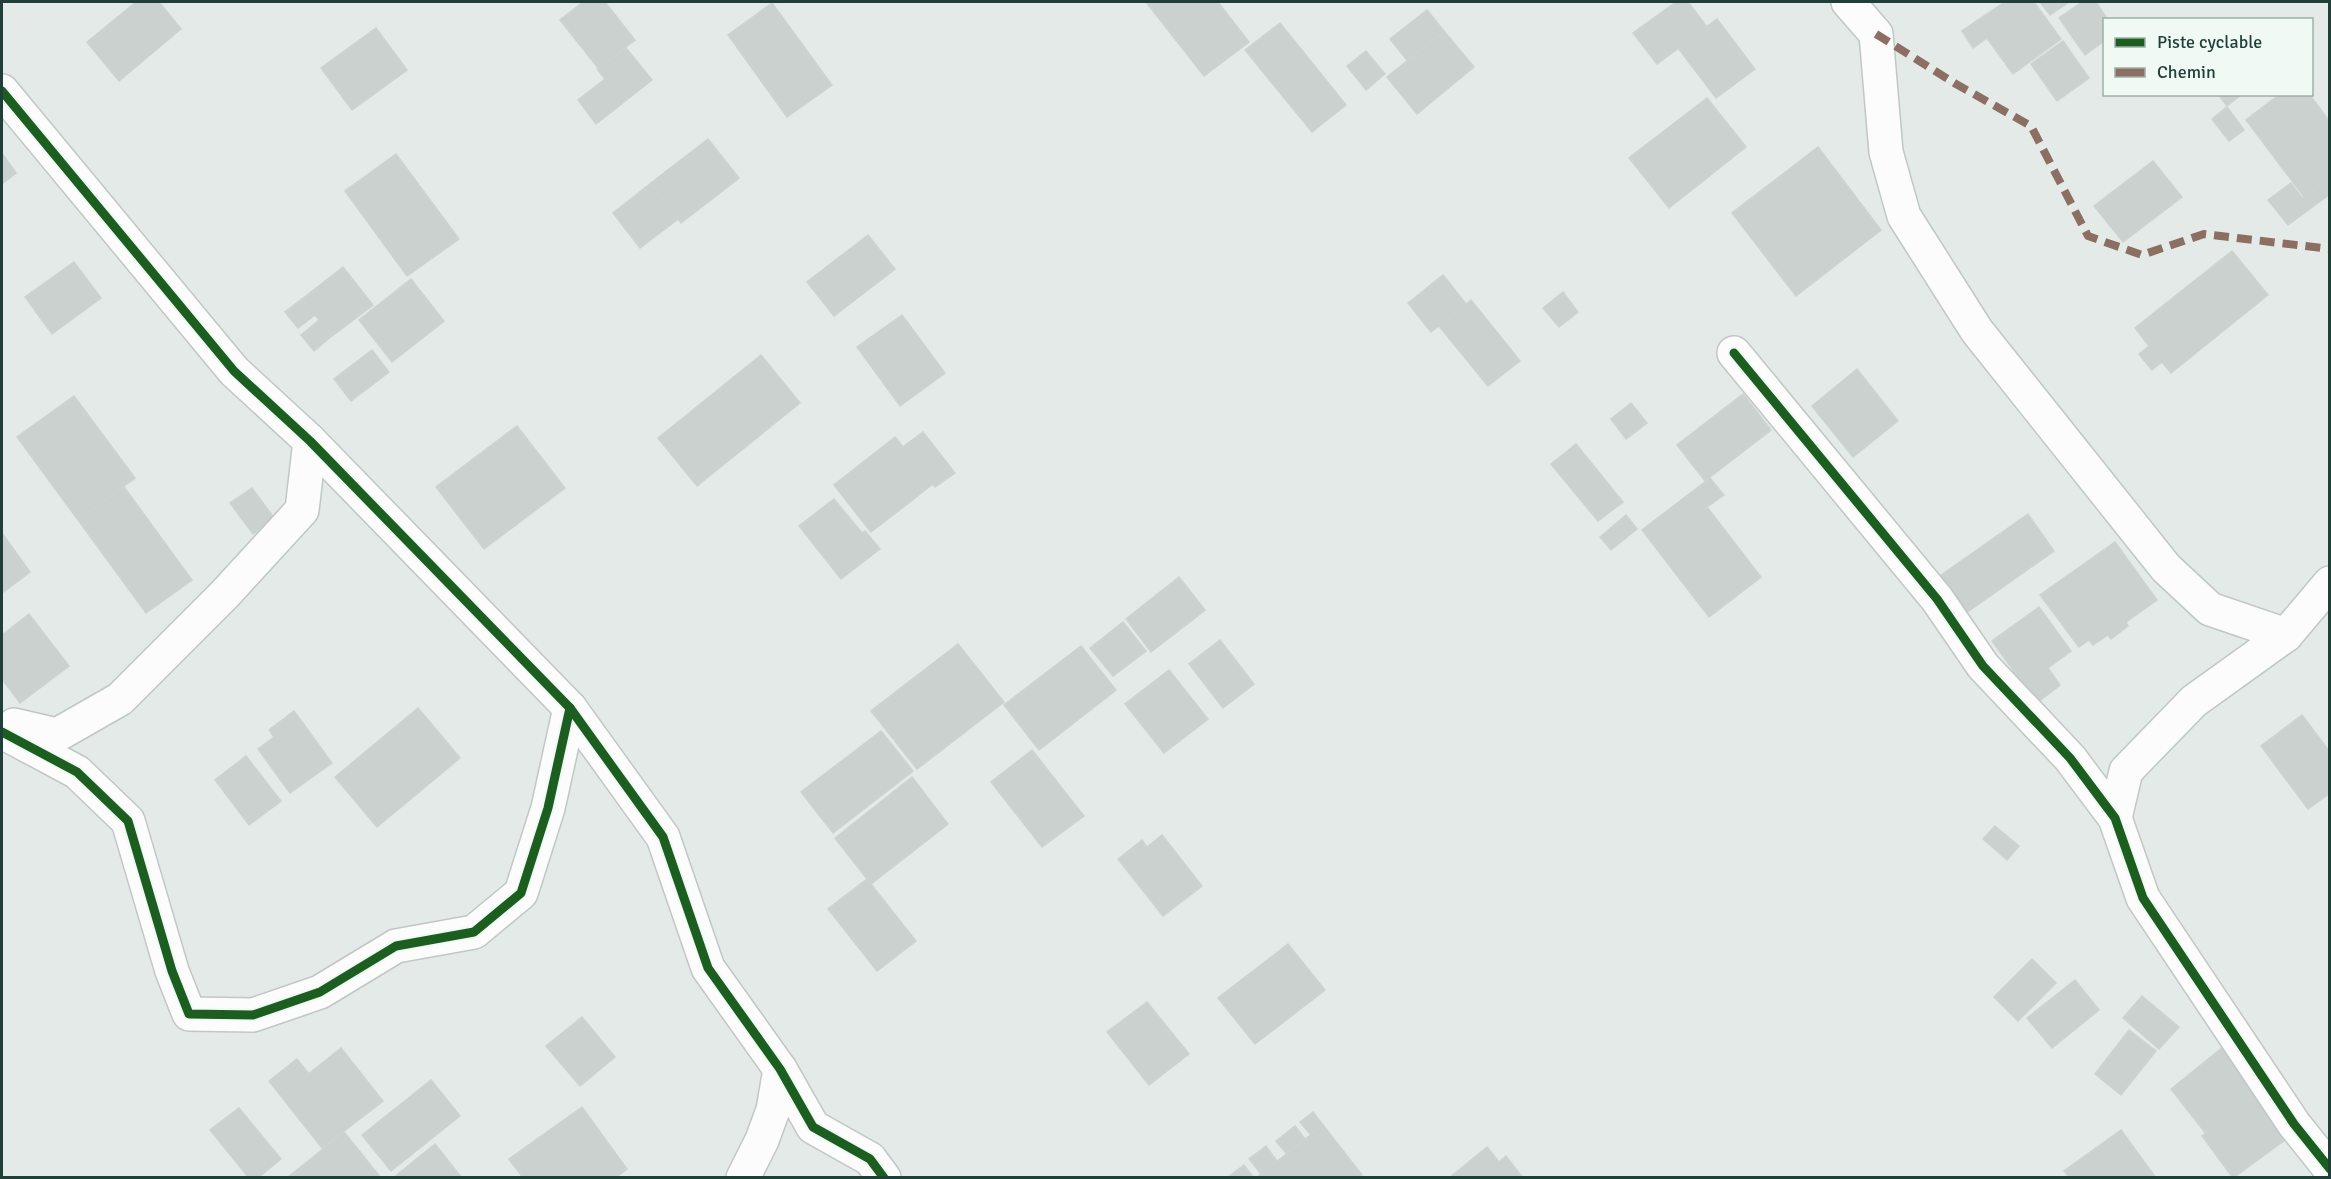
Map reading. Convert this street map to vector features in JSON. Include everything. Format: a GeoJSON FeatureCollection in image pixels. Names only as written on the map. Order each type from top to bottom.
{"type":"FeatureCollection","features":[{"type":"Feature","properties":{"kind":"street"},"geometry":{"type":"LineString","coordinates":[[1848,2],[1876,34],[1886,152],[1904,216],[1977,331],[2166,568],[2210,609],[2286,635]]}},
{"type":"Feature","properties":{"kind":"street"},"geometry":{"type":"LineString","coordinates":[[2,91],[234,371],[310,441],[570,708],[663,837],[708,968],[780,1069],[813,1127],[870,1159],[884,1178]]}},
{"type":"Feature","properties":{"kind":"street"},"geometry":{"type":"LineString","coordinates":[[1734,353],[1936,599],[1983,666],[2070,758],[2115,818],[2143,897],[2294,1124],[2330,1168]]}},
{"type":"Feature","properties":{"kind":"street"},"geometry":{"type":"LineString","coordinates":[[2,722],[57,735],[120,699],[225,594],[302,510],[310,441]]}},
{"type":"Feature","properties":{"kind":"street"},"geometry":{"type":"LineString","coordinates":[[2115,818],[2126,771],[2194,701],[2286,635],[2330,584]]}},
{"type":"Feature","properties":{"kind":"street"},"geometry":{"type":"LineString","coordinates":[[2,732],[77,772],[128,821],[172,971],[189,1014],[253,1015],[320,992],[396,946],[474,932],[521,893],[548,808],[570,708]]}},
{"type":"Feature","properties":{"kind":"street"},"geometry":{"type":"LineString","coordinates":[[743,1178],[762,1140],[773,1110],[780,1069]]}},
{"type":"Feature","properties":{"kind":"building"},"geometry":{"type":"Polygon","coordinates":[[[136,2],[159,2],[181,29],[119,81],[87,42],[136,2]]]}},
{"type":"Feature","properties":{"kind":"building"},"geometry":{"type":"Polygon","coordinates":[[[583,2],[605,2],[635,40],[598,68],[560,20],[583,2]]]}},
{"type":"Feature","properties":{"kind":"building"},"geometry":{"type":"Polygon","coordinates":[[[1146,2],[1218,2],[1249,42],[1204,76],[1146,2]]]}},
{"type":"Feature","properties":{"kind":"building"},"geometry":{"type":"Polygon","coordinates":[[[1676,2],[1688,2],[1707,27],[1657,64],[1633,33],[1676,2]]]}},
{"type":"Feature","properties":{"kind":"building"},"geometry":{"type":"Polygon","coordinates":[[[2005,2],[2034,2],[2061,39],[2013,74],[1975,22],[2005,2]]]}},
{"type":"Feature","properties":{"kind":"building"},"geometry":{"type":"Polygon","coordinates":[[[2040,2],[2069,2],[2050,15],[2040,2]]]}},
{"type":"Feature","properties":{"kind":"building"},"geometry":{"type":"Polygon","coordinates":[[[2082,2],[2096,2],[2107,18],[2103,18],[2103,42],[2085,55],[2059,18],[2082,2]]]}},
{"type":"Feature","properties":{"kind":"building"},"geometry":{"type":"Polygon","coordinates":[[[772,3],[832,85],[787,117],[728,35],[772,3]]]}},
{"type":"Feature","properties":{"kind":"building"},"geometry":{"type":"Polygon","coordinates":[[[1427,10],[1444,31],[1407,60],[1390,39],[1427,10]]]}},
{"type":"Feature","properties":{"kind":"building"},"geometry":{"type":"Polygon","coordinates":[[[1717,19],[1755,69],[1716,98],[1678,48],[1717,19]]]}},
{"type":"Feature","properties":{"kind":"building"},"geometry":{"type":"Polygon","coordinates":[[[1975,22],[1987,38],[1973,48],[1962,31],[1975,22]]]}},
{"type":"Feature","properties":{"kind":"building"},"geometry":{"type":"Polygon","coordinates":[[[1280,23],[1346,105],[1312,132],[1245,50],[1280,23]]]}},
{"type":"Feature","properties":{"kind":"building"},"geometry":{"type":"Polygon","coordinates":[[[376,28],[407,70],[352,110],[321,68],[376,28]]]}},
{"type":"Feature","properties":{"kind":"building"},"geometry":{"type":"Polygon","coordinates":[[[1444,31],[1474,67],[1417,114],[1387,77],[1444,31]]]}},
{"type":"Feature","properties":{"kind":"building"},"geometry":{"type":"Polygon","coordinates":[[[2063,41],[2089,78],[2057,101],[2031,64],[2063,41]]]}},
{"type":"Feature","properties":{"kind":"building"},"geometry":{"type":"Polygon","coordinates":[[[626,48],[652,80],[596,124],[578,100],[605,79],[597,69],[626,48]]]}},
{"type":"Feature","properties":{"kind":"building"},"geometry":{"type":"Polygon","coordinates":[[[1366,51],[1385,74],[1366,90],[1347,66],[1366,51]]]}},
{"type":"Feature","properties":{"kind":"building"},"geometry":{"type":"Polygon","coordinates":[[[2220,96],[2240,96],[2227,106],[2220,96]]]}},
{"type":"Feature","properties":{"kind":"building"},"geometry":{"type":"Polygon","coordinates":[[[2277,96],[2310,96],[2330,122],[2330,178],[2304,197],[2246,120],[2277,96]]]}},
{"type":"Feature","properties":{"kind":"building"},"geometry":{"type":"Polygon","coordinates":[[[1707,98],[1746,147],[1669,208],[1629,158],[1707,98]]]}},
{"type":"Feature","properties":{"kind":"building"},"geometry":{"type":"Polygon","coordinates":[[[2227,107],[2244,130],[2229,141],[2212,119],[2227,107]]]}},
{"type":"Feature","properties":{"kind":"building"},"geometry":{"type":"Polygon","coordinates":[[[708,139],[739,178],[681,223],[651,183],[708,139]]]}},
{"type":"Feature","properties":{"kind":"building"},"geometry":{"type":"Polygon","coordinates":[[[1818,147],[1881,230],[1796,296],[1732,213],[1818,147]]]}},
{"type":"Feature","properties":{"kind":"building"},"geometry":{"type":"Polygon","coordinates":[[[2,153],[16,173],[2,184],[2,153]]]}},
{"type":"Feature","properties":{"kind":"building"},"geometry":{"type":"Polygon","coordinates":[[[396,154],[459,239],[407,276],[345,191],[396,154]]]}},
{"type":"Feature","properties":{"kind":"building"},"geometry":{"type":"Polygon","coordinates":[[[2153,161],[2182,197],[2123,242],[2094,206],[2153,161]]]}},
{"type":"Feature","properties":{"kind":"building"},"geometry":{"type":"Polygon","coordinates":[[[2330,178],[2330,194],[2288,225],[2268,200],[2291,183],[2302,198],[2330,178]]]}},
{"type":"Feature","properties":{"kind":"building"},"geometry":{"type":"Polygon","coordinates":[[[651,183],[678,219],[640,248],[613,213],[651,183]]]}},
{"type":"Feature","properties":{"kind":"building"},"geometry":{"type":"Polygon","coordinates":[[[868,235],[895,269],[834,316],[807,282],[868,235]]]}},
{"type":"Feature","properties":{"kind":"building"},"geometry":{"type":"Polygon","coordinates":[[[2232,251],[2268,295],[2171,373],[2162,362],[2152,370],[2139,354],[2149,346],[2135,328],[2232,251]]]}},
{"type":"Feature","properties":{"kind":"building"},"geometry":{"type":"Polygon","coordinates":[[[74,262],[101,298],[52,334],[25,297],[74,262]]]}},
{"type":"Feature","properties":{"kind":"building"},"geometry":{"type":"Polygon","coordinates":[[[343,267],[373,305],[332,336],[302,299],[343,267]]]}},
{"type":"Feature","properties":{"kind":"building"},"geometry":{"type":"Polygon","coordinates":[[[1443,275],[1466,304],[1431,332],[1408,303],[1443,275]]]}},
{"type":"Feature","properties":{"kind":"building"},"geometry":{"type":"Polygon","coordinates":[[[411,279],[444,321],[392,362],[359,320],[411,279]]]}},
{"type":"Feature","properties":{"kind":"building"},"geometry":{"type":"Polygon","coordinates":[[[1563,292],[1578,312],[1559,327],[1543,308],[1563,292]]]}},
{"type":"Feature","properties":{"kind":"building"},"geometry":{"type":"Polygon","coordinates":[[[302,299],[315,315],[298,328],[285,312],[302,299]]]}},
{"type":"Feature","properties":{"kind":"building"},"geometry":{"type":"Polygon","coordinates":[[[1471,300],[1520,361],[1488,386],[1439,326],[1471,300]]]}},
{"type":"Feature","properties":{"kind":"building"},"geometry":{"type":"Polygon","coordinates":[[[902,315],[945,373],[900,406],[857,347],[902,315]]]}},
{"type":"Feature","properties":{"kind":"building"},"geometry":{"type":"Polygon","coordinates":[[[319,320],[332,336],[314,351],[301,335],[319,320]]]}},
{"type":"Feature","properties":{"kind":"building"},"geometry":{"type":"Polygon","coordinates":[[[372,350],[389,372],[351,401],[334,379],[372,350]]]}},
{"type":"Feature","properties":{"kind":"building"},"geometry":{"type":"Polygon","coordinates":[[[761,355],[800,403],[697,486],[658,438],[761,355]]]}},
{"type":"Feature","properties":{"kind":"building"},"geometry":{"type":"Polygon","coordinates":[[[1857,369],[1898,421],[1853,457],[1812,406],[1857,369]]]}},
{"type":"Feature","properties":{"kind":"building"},"geometry":{"type":"Polygon","coordinates":[[[1743,394],[1771,430],[1705,481],[1677,445],[1743,394]]]}},
{"type":"Feature","properties":{"kind":"building"},"geometry":{"type":"Polygon","coordinates":[[[74,396],[135,478],[78,520],[17,437],[74,396]]]}},
{"type":"Feature","properties":{"kind":"building"},"geometry":{"type":"Polygon","coordinates":[[[1631,403],[1647,423],[1626,439],[1611,419],[1631,403]]]}},
{"type":"Feature","properties":{"kind":"building"},"geometry":{"type":"Polygon","coordinates":[[[517,426],[565,488],[484,549],[436,487],[517,426]]]}},
{"type":"Feature","properties":{"kind":"building"},"geometry":{"type":"Polygon","coordinates":[[[923,432],[955,473],[935,487],[903,447],[923,432]]]}},
{"type":"Feature","properties":{"kind":"building"},"geometry":{"type":"Polygon","coordinates":[[[895,437],[933,484],[871,532],[834,485],[895,437]]]}},
{"type":"Feature","properties":{"kind":"building"},"geometry":{"type":"Polygon","coordinates":[[[1576,444],[1623,502],[1598,521],[1551,464],[1576,444]]]}},
{"type":"Feature","properties":{"kind":"building"},"geometry":{"type":"Polygon","coordinates":[[[1710,478],[1724,495],[1707,507],[1761,577],[1709,617],[1642,530],[1710,478]]]}},
{"type":"Feature","properties":{"kind":"building"},"geometry":{"type":"Polygon","coordinates":[[[124,487],[192,580],[146,613],[78,520],[124,487]]]}},
{"type":"Feature","properties":{"kind":"building"},"geometry":{"type":"Polygon","coordinates":[[[252,488],[274,518],[253,534],[230,503],[252,488]]]}},
{"type":"Feature","properties":{"kind":"building"},"geometry":{"type":"Polygon","coordinates":[[[834,499],[862,533],[865,531],[880,549],[841,579],[799,526],[834,499]]]}},
{"type":"Feature","properties":{"kind":"building"},"geometry":{"type":"Polygon","coordinates":[[[2028,514],[2054,551],[1966,613],[1940,576],[2028,514]]]}},
{"type":"Feature","properties":{"kind":"building"},"geometry":{"type":"Polygon","coordinates":[[[1626,515],[1637,529],[1611,550],[1600,537],[1626,515]]]}},
{"type":"Feature","properties":{"kind":"building"},"geometry":{"type":"Polygon","coordinates":[[[2,533],[30,572],[2,593],[2,533]]]}},
{"type":"Feature","properties":{"kind":"building"},"geometry":{"type":"Polygon","coordinates":[[[2115,542],[2157,600],[2126,622],[2128,626],[2111,639],[2108,635],[2093,645],[2089,640],[2079,647],[2040,595],[2115,542]]]}},
{"type":"Feature","properties":{"kind":"building"},"geometry":{"type":"Polygon","coordinates":[[[1179,577],[1205,610],[1151,652],[1126,619],[1179,577]]]}},
{"type":"Feature","properties":{"kind":"building"},"geometry":{"type":"Polygon","coordinates":[[[2039,607],[2071,651],[2048,668],[2060,685],[2037,703],[1992,641],[2039,607]]]}},
{"type":"Feature","properties":{"kind":"building"},"geometry":{"type":"Polygon","coordinates":[[[29,614],[69,666],[20,703],[2,679],[2,635],[29,614]]]}},
{"type":"Feature","properties":{"kind":"building"},"geometry":{"type":"Polygon","coordinates":[[[1123,622],[1146,651],[1113,676],[1090,648],[1123,622]]]}},
{"type":"Feature","properties":{"kind":"building"},"geometry":{"type":"Polygon","coordinates":[[[1220,640],[1254,684],[1223,708],[1189,664],[1220,640]]]}},
{"type":"Feature","properties":{"kind":"building"},"geometry":{"type":"Polygon","coordinates":[[[958,644],[1004,702],[917,769],[871,711],[958,644]]]}},
{"type":"Feature","properties":{"kind":"building"},"geometry":{"type":"Polygon","coordinates":[[[1081,646],[1116,690],[1039,750],[1004,705],[1081,646]]]}},
{"type":"Feature","properties":{"kind":"building"},"geometry":{"type":"Polygon","coordinates":[[[1169,670],[1208,719],[1164,753],[1125,704],[1169,670]]]}},
{"type":"Feature","properties":{"kind":"building"},"geometry":{"type":"Polygon","coordinates":[[[418,708],[460,758],[377,827],[335,777],[418,708]]]}},
{"type":"Feature","properties":{"kind":"building"},"geometry":{"type":"Polygon","coordinates":[[[294,711],[332,763],[290,793],[258,749],[274,737],[269,730],[294,711]]]}},
{"type":"Feature","properties":{"kind":"building"},"geometry":{"type":"Polygon","coordinates":[[[2302,715],[2330,752],[2330,793],[2308,809],[2261,746],[2302,715]]]}},
{"type":"Feature","properties":{"kind":"building"},"geometry":{"type":"Polygon","coordinates":[[[881,731],[913,771],[833,833],[801,792],[881,731]]]}},
{"type":"Feature","properties":{"kind":"building"},"geometry":{"type":"Polygon","coordinates":[[[1032,750],[1084,816],[1042,847],[991,782],[1032,750]]]}},
{"type":"Feature","properties":{"kind":"building"},"geometry":{"type":"Polygon","coordinates":[[[246,756],[281,801],[249,825],[215,780],[246,756]]]}},
{"type":"Feature","properties":{"kind":"building"},"geometry":{"type":"Polygon","coordinates":[[[912,777],[948,824],[871,884],[835,838],[912,777]]]}},
{"type":"Feature","properties":{"kind":"building"},"geometry":{"type":"Polygon","coordinates":[[[1995,826],[2019,846],[2007,860],[1983,839],[1995,826]]]}},
{"type":"Feature","properties":{"kind":"building"},"geometry":{"type":"Polygon","coordinates":[[[1162,835],[1202,886],[1163,916],[1118,859],[1142,840],[1147,847],[1162,835]]]}},
{"type":"Feature","properties":{"kind":"building"},"geometry":{"type":"Polygon","coordinates":[[[867,879],[916,941],[877,971],[828,909],[867,879]]]}},
{"type":"Feature","properties":{"kind":"building"},"geometry":{"type":"Polygon","coordinates":[[[1288,944],[1325,990],[1255,1044],[1218,998],[1288,944]]]}},
{"type":"Feature","properties":{"kind":"building"},"geometry":{"type":"Polygon","coordinates":[[[2032,959],[2056,983],[2018,1021],[1994,997],[2032,959]]]}},
{"type":"Feature","properties":{"kind":"building"},"geometry":{"type":"Polygon","coordinates":[[[2075,980],[2099,1010],[2052,1048],[2027,1018],[2075,980]]]}},
{"type":"Feature","properties":{"kind":"building"},"geometry":{"type":"Polygon","coordinates":[[[2142,996],[2179,1027],[2159,1049],[2123,1018],[2142,996]]]}},
{"type":"Feature","properties":{"kind":"building"},"geometry":{"type":"Polygon","coordinates":[[[1147,1002],[1189,1054],[1149,1085],[1107,1032],[1147,1002]]]}},
{"type":"Feature","properties":{"kind":"building"},"geometry":{"type":"Polygon","coordinates":[[[582,1017],[615,1057],[580,1086],[546,1046],[582,1017]]]}},
{"type":"Feature","properties":{"kind":"building"},"geometry":{"type":"Polygon","coordinates":[[[2129,1030],[2156,1051],[2121,1095],[2095,1074],[2129,1030]]]}},
{"type":"Feature","properties":{"kind":"building"},"geometry":{"type":"Polygon","coordinates":[[[2223,1047],[2260,1092],[2207,1135],[2171,1089],[2223,1047]]]}},
{"type":"Feature","properties":{"kind":"building"},"geometry":{"type":"Polygon","coordinates":[[[341,1048],[383,1101],[322,1148],[281,1096],[341,1048]]]}},
{"type":"Feature","properties":{"kind":"building"},"geometry":{"type":"Polygon","coordinates":[[[297,1059],[309,1074],[281,1096],[269,1081],[297,1059]]]}},
{"type":"Feature","properties":{"kind":"building"},"geometry":{"type":"Polygon","coordinates":[[[431,1080],[460,1116],[391,1171],[362,1135],[431,1080]]]}},
{"type":"Feature","properties":{"kind":"building"},"geometry":{"type":"Polygon","coordinates":[[[2260,1092],[2292,1135],[2233,1178],[2202,1136],[2260,1092]]]}},
{"type":"Feature","properties":{"kind":"building"},"geometry":{"type":"Polygon","coordinates":[[[582,1107],[627,1169],[615,1178],[523,1178],[509,1159],[582,1107]]]}},
{"type":"Feature","properties":{"kind":"building"},"geometry":{"type":"Polygon","coordinates":[[[239,1108],[281,1159],[258,1178],[249,1178],[210,1130],[239,1108]]]}},
{"type":"Feature","properties":{"kind":"building"},"geometry":{"type":"Polygon","coordinates":[[[1313,1112],[1323,1125],[1311,1135],[1300,1122],[1313,1112]]]}},
{"type":"Feature","properties":{"kind":"building"},"geometry":{"type":"Polygon","coordinates":[[[1323,1125],[1362,1175],[1359,1178],[1256,1178],[1323,1125]]]}},
{"type":"Feature","properties":{"kind":"building"},"geometry":{"type":"Polygon","coordinates":[[[1295,1126],[1305,1139],[1286,1153],[1276,1141],[1295,1126]]]}},
{"type":"Feature","properties":{"kind":"building"},"geometry":{"type":"Polygon","coordinates":[[[2121,1130],[2156,1178],[2070,1178],[2064,1171],[2121,1130]]]}},
{"type":"Feature","properties":{"kind":"building"},"geometry":{"type":"Polygon","coordinates":[[[344,1132],[381,1178],[287,1178],[344,1132]]]}},
{"type":"Feature","properties":{"kind":"building"},"geometry":{"type":"Polygon","coordinates":[[[435,1144],[462,1178],[393,1178],[435,1144]]]}},
{"type":"Feature","properties":{"kind":"building"},"geometry":{"type":"Polygon","coordinates":[[[1266,1146],[1277,1161],[1261,1174],[1249,1159],[1266,1146]]]}},
{"type":"Feature","properties":{"kind":"building"},"geometry":{"type":"Polygon","coordinates":[[[1487,1147],[1499,1162],[1506,1156],[1523,1178],[1449,1178],[1487,1147]]]}},
{"type":"Feature","properties":{"kind":"building"},"geometry":{"type":"Polygon","coordinates":[[[1244,1165],[1254,1178],[1228,1178],[1228,1177],[1244,1165]]]}},
{"type":"Feature","properties":{"kind":"marked path"},"geometry":{"type":"LineString","coordinates":[[1876,34],[1956,84],[2031,126],[2088,236],[2142,255],[2204,234],[2330,249]]}},
{"type":"Feature","properties":{"kind":"cycle path"},"geometry":{"type":"LineString","coordinates":[[2,91],[234,371],[310,441],[570,708],[663,837],[708,968],[780,1069],[813,1127],[870,1159],[884,1178]]}},
{"type":"Feature","properties":{"kind":"cycle path"},"geometry":{"type":"LineString","coordinates":[[1734,353],[1937,599],[1983,666],[2070,758],[2115,818],[2143,898],[2294,1124],[2330,1169]]}},
{"type":"Feature","properties":{"kind":"cycle path"},"geometry":{"type":"LineString","coordinates":[[2,732],[77,772],[128,821],[172,971],[189,1014],[253,1015],[320,992],[396,946],[474,932],[521,893],[548,808],[570,708]]}}]}
